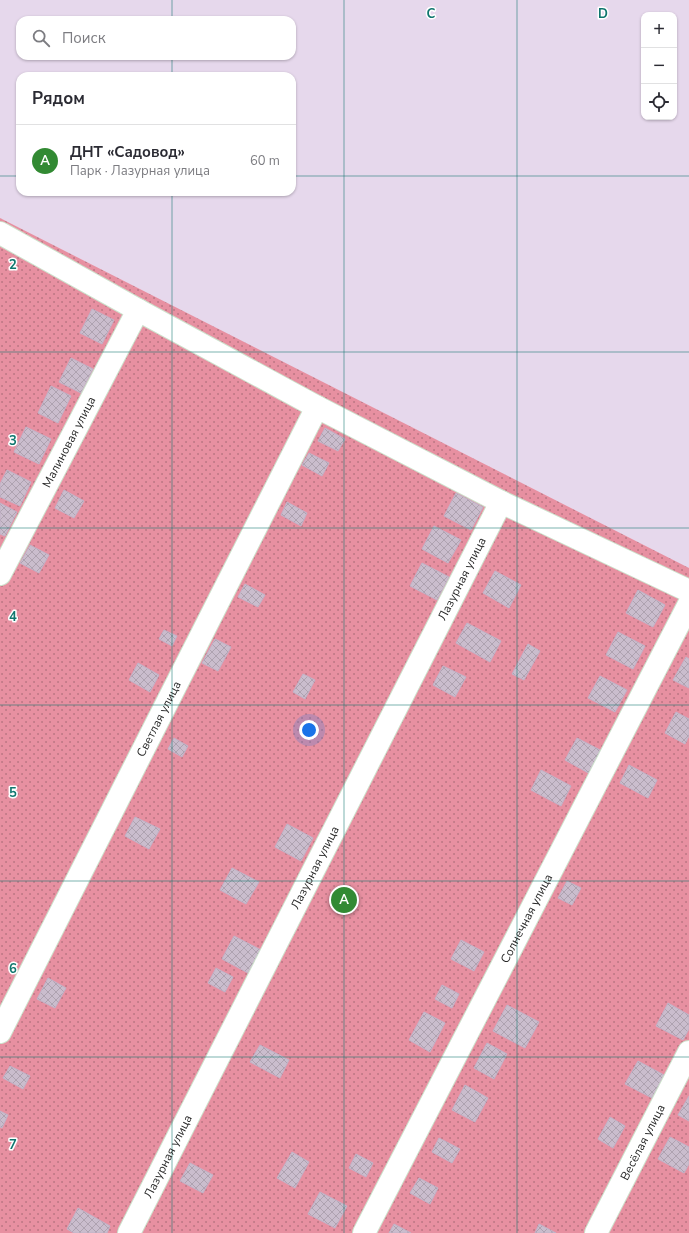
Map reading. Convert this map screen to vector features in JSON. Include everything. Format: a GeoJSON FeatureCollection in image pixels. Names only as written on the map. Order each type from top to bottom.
{"type":"FeatureCollection","features":[{"type":"Feature","properties":{"kind":"street"},"geometry":{"type":"LineString","coordinates":[[0,233],[317,407],[501,502],[689,591]]}},
{"type":"Feature","properties":{"kind":"street","name":"Малиновая улица"},"geometry":{"type":"LineString","coordinates":[[0,574],[138,310]]}},
{"type":"Feature","properties":{"kind":"street","name":"Светлая улица"},"geometry":{"type":"LineString","coordinates":[[0,1032],[317,407]]}},
{"type":"Feature","properties":{"kind":"street","name":"Лазурная улица"},"geometry":{"type":"LineString","coordinates":[[129,1233],[501,502]]}},
{"type":"Feature","properties":{"kind":"street","name":"Солнечная улица"},"geometry":{"type":"LineString","coordinates":[[364,1233],[689,604]]}},
{"type":"Feature","properties":{"kind":"street","name":"Весёлая улица"},"geometry":{"type":"LineString","coordinates":[[596,1233],[689,1052]]}},
{"type":"Feature","properties":{"kind":"shaded area"},"geometry":{"type":"Polygon","coordinates":[[[0,218],[689,568],[689,1233],[0,1233],[0,218]]]}},
{"type":"Feature","properties":{"kind":"building"},"geometry":{"type":"Polygon","coordinates":[[[92,309],[114,320],[102,344],[80,333],[92,309]]]}},
{"type":"Feature","properties":{"kind":"building"},"geometry":{"type":"Polygon","coordinates":[[[71,358],[93,369],[81,393],[59,382],[71,358]]]}},
{"type":"Feature","properties":{"kind":"building"},"geometry":{"type":"Polygon","coordinates":[[[51,386],[71,396],[58,423],[38,413],[51,386]]]}},
{"type":"Feature","properties":{"kind":"building"},"geometry":{"type":"Polygon","coordinates":[[[26,427],[51,439],[39,464],[14,452],[26,427]]]}},
{"type":"Feature","properties":{"kind":"building"},"geometry":{"type":"Polygon","coordinates":[[[325,428],[345,439],[338,451],[318,441],[325,428]]]}},
{"type":"Feature","properties":{"kind":"building"},"geometry":{"type":"Polygon","coordinates":[[[309,453],[329,463],[322,476],[302,465],[309,453]]]}},
{"type":"Feature","properties":{"kind":"building"},"geometry":{"type":"Polygon","coordinates":[[[7,470],[31,482],[20,506],[0,497],[0,484],[7,470]]]}},
{"type":"Feature","properties":{"kind":"building"},"geometry":{"type":"Polygon","coordinates":[[[64,490],[84,501],[74,518],[55,508],[64,490]]]}},
{"type":"Feature","properties":{"kind":"building"},"geometry":{"type":"Polygon","coordinates":[[[456,493],[483,507],[471,530],[444,516],[456,493]]]}},
{"type":"Feature","properties":{"kind":"building"},"geometry":{"type":"Polygon","coordinates":[[[287,502],[307,513],[301,526],[281,515],[287,502]]]}},
{"type":"Feature","properties":{"kind":"building"},"geometry":{"type":"Polygon","coordinates":[[[0,503],[17,512],[5,536],[0,534],[0,503]]]}},
{"type":"Feature","properties":{"kind":"building"},"geometry":{"type":"Polygon","coordinates":[[[434,526],[461,540],[448,563],[422,549],[434,526]]]}},
{"type":"Feature","properties":{"kind":"building"},"geometry":{"type":"Polygon","coordinates":[[[30,545],[49,555],[39,573],[20,563],[30,545]]]}},
{"type":"Feature","properties":{"kind":"building"},"geometry":{"type":"Polygon","coordinates":[[[422,563],[449,577],[437,600],[410,586],[422,563]]]}},
{"type":"Feature","properties":{"kind":"building"},"geometry":{"type":"Polygon","coordinates":[[[495,571],[521,585],[509,608],[483,593],[495,571]]]}},
{"type":"Feature","properties":{"kind":"building"},"geometry":{"type":"Polygon","coordinates":[[[245,584],[265,595],[258,607],[238,597],[245,584]]]}},
{"type":"Feature","properties":{"kind":"building"},"geometry":{"type":"Polygon","coordinates":[[[638,590],[665,605],[653,627],[626,613],[638,590]]]}},
{"type":"Feature","properties":{"kind":"building"},"geometry":{"type":"Polygon","coordinates":[[[467,623],[501,641],[490,662],[456,643],[467,623]]]}},
{"type":"Feature","properties":{"kind":"building"},"geometry":{"type":"Polygon","coordinates":[[[164,630],[177,636],[172,646],[159,639],[164,630]]]}},
{"type":"Feature","properties":{"kind":"building"},"geometry":{"type":"Polygon","coordinates":[[[618,632],[645,646],[633,669],[606,655],[618,632]]]}},
{"type":"Feature","properties":{"kind":"building"},"geometry":{"type":"Polygon","coordinates":[[[215,639],[231,647],[218,671],[202,663],[215,639]]]}},
{"type":"Feature","properties":{"kind":"building"},"geometry":{"type":"Polygon","coordinates":[[[528,644],[540,651],[524,680],[512,674],[528,644]]]}},
{"type":"Feature","properties":{"kind":"building"},"geometry":{"type":"Polygon","coordinates":[[[686,657],[689,659],[689,688],[673,680],[686,657]]]}},
{"type":"Feature","properties":{"kind":"building"},"geometry":{"type":"Polygon","coordinates":[[[138,663],[159,675],[150,692],[129,680],[138,663]]]}},
{"type":"Feature","properties":{"kind":"building"},"geometry":{"type":"Polygon","coordinates":[[[443,666],[466,677],[455,697],[433,685],[443,666]]]}},
{"type":"Feature","properties":{"kind":"building"},"geometry":{"type":"Polygon","coordinates":[[[303,674],[315,680],[305,699],[293,692],[303,674]]]}},
{"type":"Feature","properties":{"kind":"building"},"geometry":{"type":"Polygon","coordinates":[[[600,676],[627,690],[615,712],[588,698],[600,676]]]}},
{"type":"Feature","properties":{"kind":"building"},"geometry":{"type":"Polygon","coordinates":[[[676,712],[689,719],[689,736],[685,744],[665,733],[676,712]]]}},
{"type":"Feature","properties":{"kind":"building"},"geometry":{"type":"Polygon","coordinates":[[[174,738],[188,746],[182,757],[168,749],[174,738]]]}},
{"type":"Feature","properties":{"kind":"building"},"geometry":{"type":"Polygon","coordinates":[[[577,738],[604,752],[592,775],[565,760],[577,738]]]}},
{"type":"Feature","properties":{"kind":"building"},"geometry":{"type":"Polygon","coordinates":[[[629,765],[657,780],[648,798],[620,783],[629,765]]]}},
{"type":"Feature","properties":{"kind":"building"},"geometry":{"type":"Polygon","coordinates":[[[541,770],[571,786],[561,806],[531,790],[541,770]]]}},
{"type":"Feature","properties":{"kind":"building"},"geometry":{"type":"Polygon","coordinates":[[[135,817],[160,829],[149,849],[125,836],[135,817]]]}},
{"type":"Feature","properties":{"kind":"building"},"geometry":{"type":"Polygon","coordinates":[[[287,824],[313,838],[301,861],[275,847],[287,824]]]}},
{"type":"Feature","properties":{"kind":"building"},"geometry":{"type":"Polygon","coordinates":[[[232,868],[259,882],[246,904],[220,890],[232,868]]]}},
{"type":"Feature","properties":{"kind":"building"},"geometry":{"type":"Polygon","coordinates":[[[567,881],[581,888],[572,905],[558,898],[567,881]]]}},
{"type":"Feature","properties":{"kind":"building"},"geometry":{"type":"Polygon","coordinates":[[[234,936],[261,950],[248,973],[222,959],[234,936]]]}},
{"type":"Feature","properties":{"kind":"building"},"geometry":{"type":"Polygon","coordinates":[[[461,940],[484,952],[474,971],[451,959],[461,940]]]}},
{"type":"Feature","properties":{"kind":"building"},"geometry":{"type":"Polygon","coordinates":[[[216,968],[233,977],[225,992],[208,983],[216,968]]]}},
{"type":"Feature","properties":{"kind":"building"},"geometry":{"type":"Polygon","coordinates":[[[48,978],[66,988],[55,1008],[37,999],[48,978]]]}},
{"type":"Feature","properties":{"kind":"building"},"geometry":{"type":"Polygon","coordinates":[[[442,985],[459,994],[452,1008],[435,999],[442,985]]]}},
{"type":"Feature","properties":{"kind":"building"},"geometry":{"type":"Polygon","coordinates":[[[668,1003],[689,1015],[689,1029],[683,1040],[656,1026],[668,1003]]]}},
{"type":"Feature","properties":{"kind":"building"},"geometry":{"type":"Polygon","coordinates":[[[507,1005],[539,1022],[525,1048],[493,1031],[507,1005]]]}},
{"type":"Feature","properties":{"kind":"building"},"geometry":{"type":"Polygon","coordinates":[[[424,1012],[445,1023],[430,1052],[409,1040],[424,1012]]]}},
{"type":"Feature","properties":{"kind":"building"},"geometry":{"type":"Polygon","coordinates":[[[487,1043],[507,1054],[494,1079],[474,1068],[487,1043]]]}},
{"type":"Feature","properties":{"kind":"building"},"geometry":{"type":"Polygon","coordinates":[[[260,1045],[289,1060],[280,1078],[250,1062],[260,1045]]]}},
{"type":"Feature","properties":{"kind":"building"},"geometry":{"type":"Polygon","coordinates":[[[638,1061],[664,1075],[652,1098],[625,1084],[638,1061]]]}},
{"type":"Feature","properties":{"kind":"building"},"geometry":{"type":"Polygon","coordinates":[[[10,1066],[30,1076],[23,1089],[3,1078],[10,1066]]]}},
{"type":"Feature","properties":{"kind":"building"},"geometry":{"type":"Polygon","coordinates":[[[465,1085],[488,1098],[475,1122],[452,1110],[465,1085]]]}},
{"type":"Feature","properties":{"kind":"building"},"geometry":{"type":"Polygon","coordinates":[[[689,1096],[689,1121],[678,1115],[689,1096]]]}},
{"type":"Feature","properties":{"kind":"building"},"geometry":{"type":"Polygon","coordinates":[[[0,1111],[8,1115],[2,1128],[0,1127],[0,1111]]]}},
{"type":"Feature","properties":{"kind":"building"},"geometry":{"type":"Polygon","coordinates":[[[610,1117],[625,1126],[613,1148],[598,1139],[610,1117]]]}},
{"type":"Feature","properties":{"kind":"building"},"geometry":{"type":"Polygon","coordinates":[[[670,1137],[689,1147],[689,1164],[684,1173],[658,1159],[670,1137]]]}},
{"type":"Feature","properties":{"kind":"building"},"geometry":{"type":"Polygon","coordinates":[[[439,1138],[460,1149],[452,1163],[432,1152],[439,1138]]]}},
{"type":"Feature","properties":{"kind":"building"},"geometry":{"type":"Polygon","coordinates":[[[292,1152],[309,1162],[295,1188],[277,1178],[292,1152]]]}},
{"type":"Feature","properties":{"kind":"building"},"geometry":{"type":"Polygon","coordinates":[[[356,1154],[373,1163],[366,1177],[349,1168],[356,1154]]]}},
{"type":"Feature","properties":{"kind":"building"},"geometry":{"type":"Polygon","coordinates":[[[190,1163],[213,1175],[203,1193],[180,1181],[190,1163]]]}},
{"type":"Feature","properties":{"kind":"building"},"geometry":{"type":"Polygon","coordinates":[[[419,1178],[438,1188],[430,1204],[410,1193],[419,1178]]]}},
{"type":"Feature","properties":{"kind":"building"},"geometry":{"type":"Polygon","coordinates":[[[320,1192],[347,1206],[335,1228],[308,1214],[320,1192]]]}},
{"type":"Feature","properties":{"kind":"building"},"geometry":{"type":"Polygon","coordinates":[[[78,1208],[110,1226],[107,1233],[74,1233],[67,1229],[78,1208]]]}},
{"type":"Feature","properties":{"kind":"building"},"geometry":{"type":"Polygon","coordinates":[[[394,1224],[411,1233],[389,1233],[394,1224]]]}},
{"type":"Feature","properties":{"kind":"building"},"geometry":{"type":"Polygon","coordinates":[[[539,1224],[556,1233],[535,1233],[539,1224]]]}},
{"type":"Feature","properties":{"kind":"place","name":"ДНТ «Садовод»"},"geometry":{"type":"Point","coordinates":[344,900]}}]}
